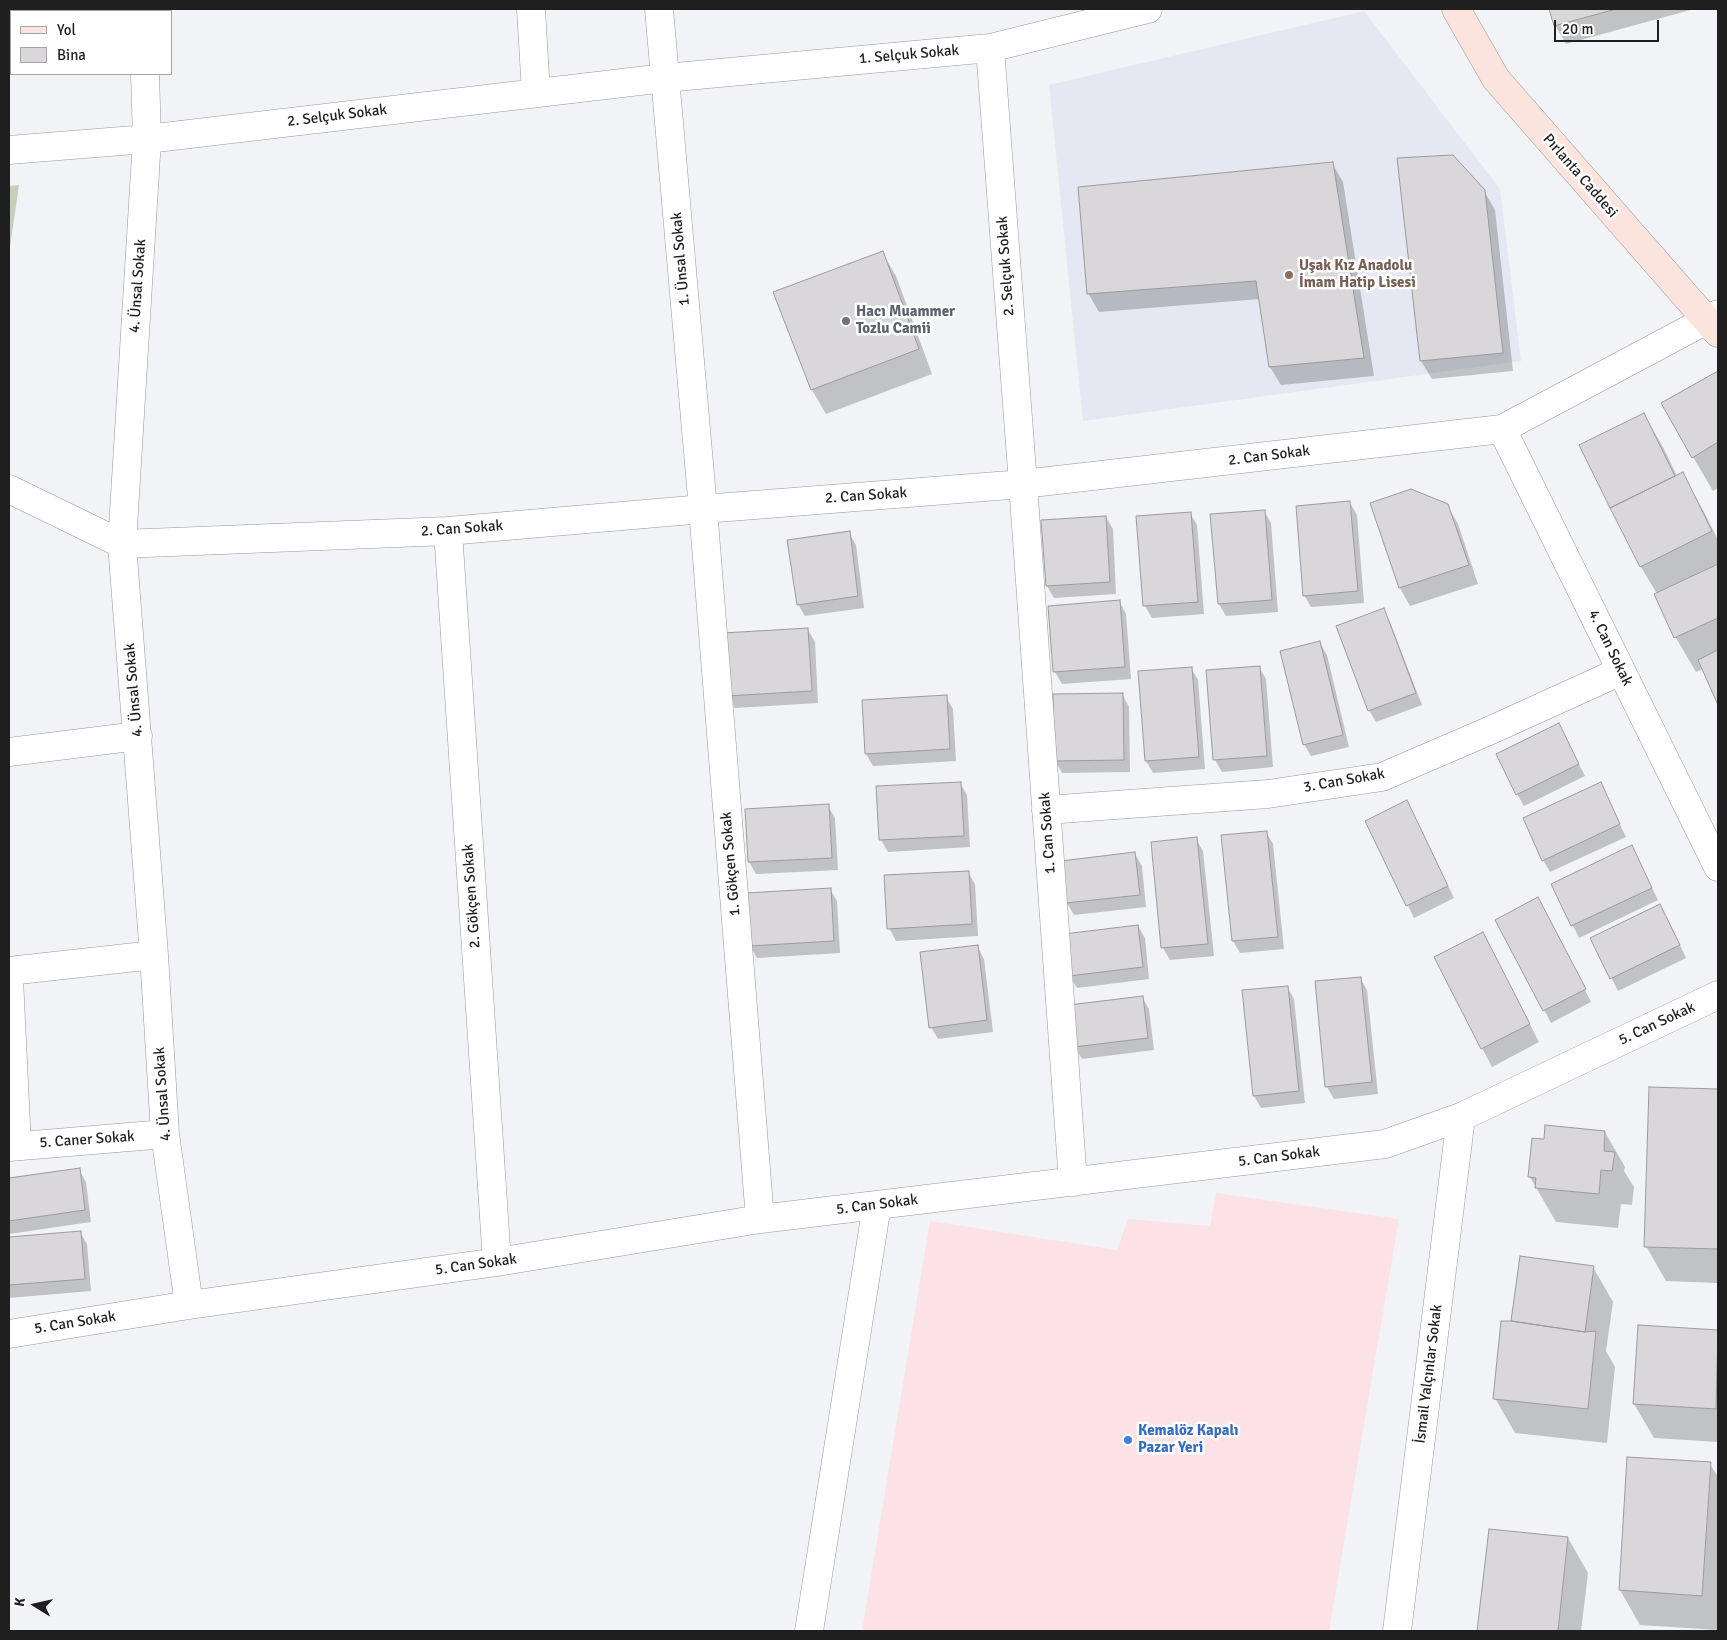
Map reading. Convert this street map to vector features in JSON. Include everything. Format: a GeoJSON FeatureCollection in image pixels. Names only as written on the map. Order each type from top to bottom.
{"type":"FeatureCollection","features":[{"type":"Feature","properties":{"kind":"street"},"geometry":{"type":"LineString","coordinates":[[531,9],[536,94]]}},
{"type":"Feature","properties":{"kind":"street","name":"1. Ünsal Sokak"},"geometry":{"type":"LineString","coordinates":[[659,9],[703,509]]}},
{"type":"Feature","properties":{"kind":"street","name":"1. Selçuk Sokak"},"geometry":{"type":"LineString","coordinates":[[665,78],[990,48],[1148,9]]}},
{"type":"Feature","properties":{"kind":"street","name":"Pırlanta Caddesi"},"geometry":{"type":"LineString","coordinates":[[1456,9],[1496,79],[1714,322]]}},
{"type":"Feature","properties":{"kind":"street","name":"2. Selçuk Sokak"},"geometry":{"type":"LineString","coordinates":[[990,48],[1023,484]]}},
{"type":"Feature","properties":{"kind":"street","name":"4. Ünsal Sokak"},"geometry":{"type":"LineString","coordinates":[[145,75],[147,138],[122,544],[154,955],[165,1134],[189,1305]]}},
{"type":"Feature","properties":{"kind":"street","name":"2. Selçuk Sokak"},"geometry":{"type":"LineString","coordinates":[[9,150],[147,138],[665,78]]}},
{"type":"Feature","properties":{"kind":"street","name":"2. Can Sokak"},"geometry":{"type":"LineString","coordinates":[[9,489],[122,544],[448,531],[1023,484],[1502,429],[1714,322]]}},
{"type":"Feature","properties":{"kind":"street","name":"4. Can Sokak"},"geometry":{"type":"LineString","coordinates":[[1502,429],[1718,867]]}},
{"type":"Feature","properties":{"kind":"street","name":"1. Can Sokak"},"geometry":{"type":"LineString","coordinates":[[1023,484],[1072,1182]]}},
{"type":"Feature","properties":{"kind":"street","name":"1. Gökçen Sokak"},"geometry":{"type":"LineString","coordinates":[[703,509],[760,1219]]}},
{"type":"Feature","properties":{"kind":"street","name":"2. Gökçen Sokak"},"geometry":{"type":"LineString","coordinates":[[448,531],[497,1262]]}},
{"type":"Feature","properties":{"kind":"street","name":"3. Can Sokak"},"geometry":{"type":"LineString","coordinates":[[1046,810],[1268,794],[1382,777],[1491,730],[1621,670]]}},
{"type":"Feature","properties":{"kind":"street"},"geometry":{"type":"LineString","coordinates":[[9,752],[138,736]]}},
{"type":"Feature","properties":{"kind":"street"},"geometry":{"type":"LineString","coordinates":[[9,971],[154,955]]}},
{"type":"Feature","properties":{"kind":"street"},"geometry":{"type":"LineString","coordinates":[[9,979],[13,1146]]}},
{"type":"Feature","properties":{"kind":"street","name":"5. Can Sokak"},"geometry":{"type":"LineString","coordinates":[[9,1334],[189,1305],[497,1262],[760,1219],[1385,1144],[1460,1117],[1718,995]]}},
{"type":"Feature","properties":{"kind":"street","name":"İsmail Yalçınlar Sokak"},"geometry":{"type":"LineString","coordinates":[[1397,1631],[1460,1117]]}},
{"type":"Feature","properties":{"kind":"street","name":"5. Caner Sokak"},"geometry":{"type":"LineString","coordinates":[[13,1146],[165,1134]]}},
{"type":"Feature","properties":{"kind":"street"},"geometry":{"type":"LineString","coordinates":[[809,1631],[877,1204]]}},
{"type":"Feature","properties":{"kind":"shaded area","name":"Uşak Kız Anadolu İmam Hatip Lisesi"},"geometry":{"type":"Polygon","coordinates":[[[1364,11],[1500,189],[1521,361],[1083,421],[1049,85],[1364,11]]]}},
{"type":"Feature","properties":{"kind":"shaded area","name":"Kemalöz Kapalı Pazar Yeri"},"geometry":{"type":"Polygon","coordinates":[[[1216,1193],[1399,1219],[1329,1631],[862,1631],[930,1221],[1117,1250],[1128,1219],[1210,1226],[1216,1193]]]}},
{"type":"Feature","properties":{"kind":"green space"},"geometry":{"type":"Polygon","coordinates":[[[19,185],[9,254],[9,186],[19,185]]]}},
{"type":"Feature","properties":{"kind":"building"},"geometry":{"type":"Polygon","coordinates":[[[1549,9],[1616,9],[1554,26],[1549,9]]]}},
{"type":"Feature","properties":{"kind":"building"},"geometry":{"type":"Polygon","coordinates":[[[1453,155],[1485,190],[1503,353],[1420,361],[1397,158],[1453,155]]]}},
{"type":"Feature","properties":{"kind":"building"},"geometry":{"type":"Polygon","coordinates":[[[1333,162],[1364,358],[1269,367],[1256,281],[1087,294],[1078,187],[1333,162]]]}},
{"type":"Feature","properties":{"kind":"building","name":"Hacı Muammer Tozlu Camii"},"geometry":{"type":"Polygon","coordinates":[[[883,251],[919,349],[811,390],[773,292],[883,251]]]}},
{"type":"Feature","properties":{"kind":"building"},"geometry":{"type":"Polygon","coordinates":[[[1718,371],[1718,442],[1692,458],[1661,403],[1718,371]]]}},
{"type":"Feature","properties":{"kind":"building"},"geometry":{"type":"Polygon","coordinates":[[[1644,413],[1675,476],[1610,508],[1579,445],[1644,413]]]}},
{"type":"Feature","properties":{"kind":"building"},"geometry":{"type":"Polygon","coordinates":[[[1683,472],[1712,531],[1640,567],[1610,508],[1683,472]]]}},
{"type":"Feature","properties":{"kind":"building"},"geometry":{"type":"Polygon","coordinates":[[[1411,489],[1448,504],[1469,565],[1399,588],[1370,503],[1411,489]]]}},
{"type":"Feature","properties":{"kind":"building"},"geometry":{"type":"Polygon","coordinates":[[[1350,501],[1358,591],[1303,596],[1296,506],[1350,501]]]}},
{"type":"Feature","properties":{"kind":"building"},"geometry":{"type":"Polygon","coordinates":[[[1265,510],[1272,600],[1218,604],[1210,514],[1265,510]]]}},
{"type":"Feature","properties":{"kind":"building"},"geometry":{"type":"Polygon","coordinates":[[[1191,512],[1198,602],[1143,606],[1136,516],[1191,512]]]}},
{"type":"Feature","properties":{"kind":"building"},"geometry":{"type":"Polygon","coordinates":[[[1106,516],[1110,582],[1046,586],[1041,520],[1106,516]]]}},
{"type":"Feature","properties":{"kind":"building"},"geometry":{"type":"Polygon","coordinates":[[[850,531],[858,596],[797,605],[787,540],[850,531]]]}},
{"type":"Feature","properties":{"kind":"building"},"geometry":{"type":"Polygon","coordinates":[[[1718,564],[1718,618],[1674,638],[1654,594],[1718,564]]]}},
{"type":"Feature","properties":{"kind":"building"},"geometry":{"type":"Polygon","coordinates":[[[1120,600],[1125,667],[1053,672],[1048,606],[1120,600]]]}},
{"type":"Feature","properties":{"kind":"building"},"geometry":{"type":"Polygon","coordinates":[[[1384,608],[1416,693],[1368,711],[1336,626],[1384,608]]]}},
{"type":"Feature","properties":{"kind":"building"},"geometry":{"type":"Polygon","coordinates":[[[808,628],[812,691],[726,696],[723,633],[808,628]]]}},
{"type":"Feature","properties":{"kind":"building"},"geometry":{"type":"Polygon","coordinates":[[[1320,641],[1343,735],[1303,745],[1280,651],[1320,641]]]}},
{"type":"Feature","properties":{"kind":"building"},"geometry":{"type":"Polygon","coordinates":[[[1718,650],[1718,705],[1698,660],[1718,650]]]}},
{"type":"Feature","properties":{"kind":"building"},"geometry":{"type":"Polygon","coordinates":[[[1260,666],[1267,756],[1213,760],[1206,670],[1260,666]]]}},
{"type":"Feature","properties":{"kind":"building"},"geometry":{"type":"Polygon","coordinates":[[[1192,667],[1199,757],[1145,761],[1138,671],[1192,667]]]}},
{"type":"Feature","properties":{"kind":"building"},"geometry":{"type":"Polygon","coordinates":[[[1123,693],[1124,760],[1054,761],[1053,694],[1123,693]]]}},
{"type":"Feature","properties":{"kind":"building"},"geometry":{"type":"Polygon","coordinates":[[[947,695],[950,749],[865,754],[862,700],[947,695]]]}},
{"type":"Feature","properties":{"kind":"building"},"geometry":{"type":"Polygon","coordinates":[[[1559,723],[1579,764],[1516,795],[1496,754],[1559,723]]]}},
{"type":"Feature","properties":{"kind":"building"},"geometry":{"type":"Polygon","coordinates":[[[961,782],[964,836],[879,840],[876,786],[961,782]]]}},
{"type":"Feature","properties":{"kind":"building"},"geometry":{"type":"Polygon","coordinates":[[[1601,782],[1620,824],[1542,861],[1523,818],[1601,782]]]}},
{"type":"Feature","properties":{"kind":"building"},"geometry":{"type":"Polygon","coordinates":[[[1407,800],[1448,886],[1406,906],[1365,821],[1407,800]]]}},
{"type":"Feature","properties":{"kind":"building"},"geometry":{"type":"Polygon","coordinates":[[[829,804],[832,858],[748,862],[745,809],[829,804]]]}},
{"type":"Feature","properties":{"kind":"building"},"geometry":{"type":"Polygon","coordinates":[[[1267,831],[1278,937],[1232,941],[1221,835],[1267,831]]]}},
{"type":"Feature","properties":{"kind":"building"},"geometry":{"type":"Polygon","coordinates":[[[1197,837],[1208,944],[1161,948],[1151,842],[1197,837]]]}},
{"type":"Feature","properties":{"kind":"building"},"geometry":{"type":"Polygon","coordinates":[[[1632,845],[1652,888],[1571,926],[1551,884],[1632,845]]]}},
{"type":"Feature","properties":{"kind":"building"},"geometry":{"type":"Polygon","coordinates":[[[1135,852],[1140,895],[1066,903],[1061,861],[1135,852]]]}},
{"type":"Feature","properties":{"kind":"building"},"geometry":{"type":"Polygon","coordinates":[[[969,871],[972,924],[887,929],[884,875],[969,871]]]}},
{"type":"Feature","properties":{"kind":"building"},"geometry":{"type":"Polygon","coordinates":[[[831,888],[834,941],[749,946],[746,893],[831,888]]]}},
{"type":"Feature","properties":{"kind":"building"},"geometry":{"type":"Polygon","coordinates":[[[1538,897],[1586,989],[1543,1011],[1495,920],[1538,897]]]}},
{"type":"Feature","properties":{"kind":"building"},"geometry":{"type":"Polygon","coordinates":[[[1660,904],[1680,945],[1610,979],[1590,938],[1660,904]]]}},
{"type":"Feature","properties":{"kind":"building"},"geometry":{"type":"Polygon","coordinates":[[[1138,925],[1143,967],[1069,976],[1064,934],[1138,925]]]}},
{"type":"Feature","properties":{"kind":"building"},"geometry":{"type":"Polygon","coordinates":[[[1483,932],[1530,1024],[1481,1049],[1434,957],[1483,932]]]}},
{"type":"Feature","properties":{"kind":"building"},"geometry":{"type":"Polygon","coordinates":[[[978,945],[987,1020],[929,1028],[920,952],[978,945]]]}},
{"type":"Feature","properties":{"kind":"building"},"geometry":{"type":"Polygon","coordinates":[[[1361,977],[1372,1082],[1325,1087],[1315,981],[1361,977]]]}},
{"type":"Feature","properties":{"kind":"building"},"geometry":{"type":"Polygon","coordinates":[[[1288,986],[1299,1091],[1253,1096],[1242,990],[1288,986]]]}},
{"type":"Feature","properties":{"kind":"building"},"geometry":{"type":"Polygon","coordinates":[[[1143,996],[1148,1038],[1074,1047],[1069,1005],[1143,996]]]}},
{"type":"Feature","properties":{"kind":"building"},"geometry":{"type":"Polygon","coordinates":[[[1649,1087],[1718,1089],[1718,1249],[1644,1247],[1649,1087]]]}},
{"type":"Feature","properties":{"kind":"building"},"geometry":{"type":"Polygon","coordinates":[[[1545,1125],[1605,1131],[1604,1151],[1615,1152],[1612,1171],[1601,1170],[1599,1194],[1535,1188],[1536,1178],[1528,1177],[1532,1138],[1544,1139],[1545,1125]]]}},
{"type":"Feature","properties":{"kind":"building"},"geometry":{"type":"Polygon","coordinates":[[[80,1168],[85,1210],[9,1221],[9,1178],[80,1168]]]}},
{"type":"Feature","properties":{"kind":"building"},"geometry":{"type":"Polygon","coordinates":[[[81,1231],[85,1279],[9,1285],[9,1237],[81,1231]]]}},
{"type":"Feature","properties":{"kind":"building"},"geometry":{"type":"Polygon","coordinates":[[[1520,1256],[1594,1266],[1585,1332],[1511,1321],[1520,1256]]]}},
{"type":"Feature","properties":{"kind":"building"},"geometry":{"type":"Polygon","coordinates":[[[1501,1321],[1585,1332],[1596,1331],[1588,1409],[1493,1399],[1501,1321]]]}},
{"type":"Feature","properties":{"kind":"building"},"geometry":{"type":"Polygon","coordinates":[[[1638,1325],[1718,1330],[1716,1409],[1633,1404],[1638,1325]]]}},
{"type":"Feature","properties":{"kind":"building"},"geometry":{"type":"Polygon","coordinates":[[[1627,1457],[1711,1462],[1702,1596],[1619,1590],[1627,1457]]]}},
{"type":"Feature","properties":{"kind":"building"},"geometry":{"type":"Polygon","coordinates":[[[1489,1529],[1568,1537],[1558,1631],[1477,1631],[1489,1529]]]}},
{"type":"Feature","properties":{"kind":"place","name":"Uşak Kız Anadolu İmam Hatip Lisesi"},"geometry":{"type":"Point","coordinates":[1289,275]}},
{"type":"Feature","properties":{"kind":"place","name":"Hacı Muammer Tozlu Camii"},"geometry":{"type":"Point","coordinates":[846,321]}},
{"type":"Feature","properties":{"kind":"place","name":"Kemalöz Kapalı Pazar Yeri"},"geometry":{"type":"Point","coordinates":[1128,1440]}}]}
